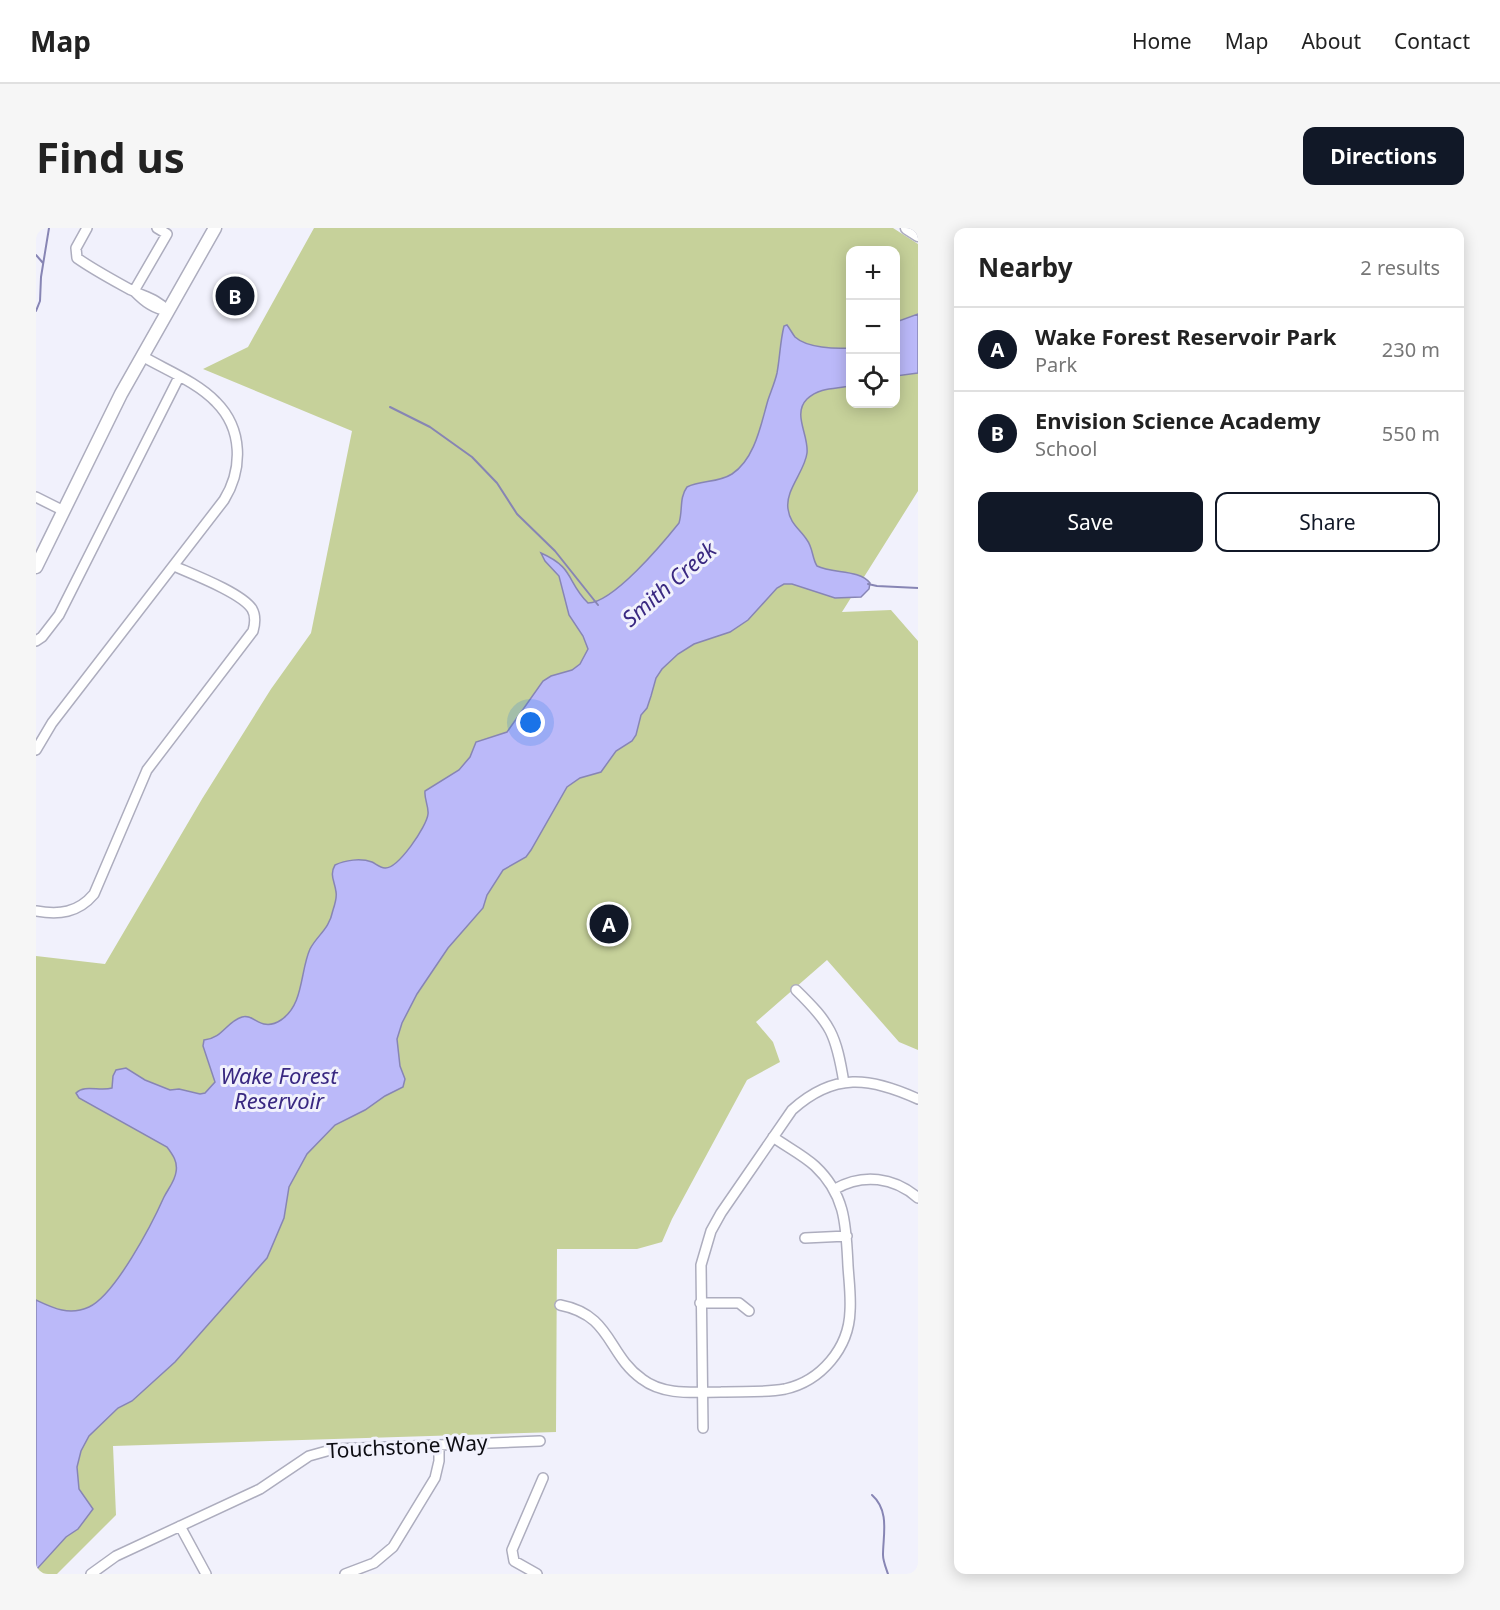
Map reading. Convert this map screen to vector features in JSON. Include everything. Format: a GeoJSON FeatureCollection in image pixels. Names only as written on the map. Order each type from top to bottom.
{"type":"FeatureCollection","features":[{"type":"Feature","properties":{"kind":"main road"},"geometry":{"type":"LineString","coordinates":[[36,567],[121,394],[215,228]]}},
{"type":"Feature","properties":{"kind":"main road"},"geometry":{"type":"LineString","coordinates":[[907,228],[918,235]]}},
{"type":"Feature","properties":{"kind":"street"},"geometry":{"type":"LineString","coordinates":[[87,228],[76,248],[77,258],[134,291],[162,303],[168,311]]}},
{"type":"Feature","properties":{"kind":"street"},"geometry":{"type":"LineString","coordinates":[[134,291],[167,234],[157,228]]}},
{"type":"Feature","properties":{"kind":"street"},"geometry":{"type":"LineString","coordinates":[[36,750],[52,723],[231,489],[236,474],[238,454],[234,433],[223,410],[210,396],[142,356]]}},
{"type":"Feature","properties":{"kind":"street"},"geometry":{"type":"LineString","coordinates":[[36,641],[42,637],[58,615],[178,377]]}},
{"type":"Feature","properties":{"kind":"street"},"geometry":{"type":"LineString","coordinates":[[36,497],[64,511]]}},
{"type":"Feature","properties":{"kind":"street"},"geometry":{"type":"LineString","coordinates":[[36,911],[59,914],[73,911],[94,894],[147,770],[253,632],[254,614],[247,603],[234,594],[174,566]]}},
{"type":"Feature","properties":{"kind":"street"},"geometry":{"type":"LineString","coordinates":[[796,990],[819,1012],[830,1029],[839,1048],[844,1083]]}},
{"type":"Feature","properties":{"kind":"street"},"geometry":{"type":"LineString","coordinates":[[703,1428],[701,1265],[711,1232],[721,1213],[792,1110],[808,1096],[828,1087],[867,1081],[891,1087],[918,1099]]}},
{"type":"Feature","properties":{"kind":"street"},"geometry":{"type":"LineString","coordinates":[[560,1305],[577,1308],[595,1320],[641,1379],[657,1388],[702,1392],[786,1388],[815,1376],[833,1359],[844,1342],[850,1313],[847,1236],[843,1208],[835,1189],[814,1166],[773,1137]]}},
{"type":"Feature","properties":{"kind":"street"},"geometry":{"type":"LineString","coordinates":[[835,1189],[847,1182],[880,1179],[892,1182],[918,1198]]}},
{"type":"Feature","properties":{"kind":"street"},"geometry":{"type":"LineString","coordinates":[[805,1238],[847,1236]]}},
{"type":"Feature","properties":{"kind":"street"},"geometry":{"type":"LineString","coordinates":[[700,1303],[739,1303],[749,1311]]}},
{"type":"Feature","properties":{"kind":"street","name":"Touchstone Way"},"geometry":{"type":"LineString","coordinates":[[91,1574],[116,1556],[260,1489],[320,1451],[540,1441]]}},
{"type":"Feature","properties":{"kind":"street"},"geometry":{"type":"LineString","coordinates":[[345,1574],[374,1563],[393,1547],[435,1478],[439,1461],[439,1445]]}},
{"type":"Feature","properties":{"kind":"street"},"geometry":{"type":"LineString","coordinates":[[537,1574],[514,1561],[512,1550],[543,1478]]}},
{"type":"Feature","properties":{"kind":"street"},"geometry":{"type":"LineString","coordinates":[[180,1526],[206,1574]]}},
{"type":"Feature","properties":{"kind":"green space"},"geometry":{"type":"Polygon","coordinates":[[[314,228],[893,228],[918,244],[918,491],[842,612],[891,610],[918,641],[918,1050],[899,1042],[827,960],[756,1022],[773,1042],[780,1062],[747,1080],[672,1219],[662,1242],[637,1249],[557,1249],[556,1432],[113,1446],[116,1515],[57,1574],[36,1574],[36,956],[105,964],[202,799],[271,689],[311,633],[352,431],[203,369],[248,347],[314,228]]]}},
{"type":"Feature","properties":{"kind":"water"},"geometry":{"type":"Polygon","coordinates":[[[918,314],[918,373],[900,375],[900,321],[918,314]]]}},
{"type":"Feature","properties":{"kind":"water","name":"Wake Forest Reservoir"},"geometry":{"type":"Polygon","coordinates":[[[787,325],[795,337],[807,344],[846,348],[846,387],[817,392],[803,405],[801,418],[807,453],[803,467],[789,495],[789,514],[809,543],[817,566],[859,576],[870,583],[869,589],[861,597],[835,598],[792,584],[784,584],[777,588],[748,620],[730,632],[694,644],[678,654],[662,669],[656,678],[647,708],[641,715],[636,735],[632,741],[616,751],[601,772],[580,778],[567,787],[526,857],[503,870],[487,895],[483,908],[448,948],[417,994],[402,1023],[397,1039],[400,1066],[405,1079],[403,1087],[335,1125],[307,1154],[289,1187],[284,1218],[267,1258],[175,1362],[132,1401],[118,1408],[89,1436],[81,1451],[77,1467],[79,1489],[93,1509],[78,1529],[66,1537],[36,1570],[36,1300],[55,1308],[75,1311],[89,1307],[99,1300],[121,1274],[142,1241],[173,1182],[176,1168],[167,1147],[79,1098],[76,1093],[84,1089],[112,1088],[116,1070],[126,1068],[145,1080],[170,1090],[205,1093],[215,1082],[203,1046],[204,1040],[216,1036],[232,1022],[242,1017],[268,1024],[281,1020],[288,1014],[298,997],[310,949],[331,917],[336,896],[332,875],[335,865],[363,860],[385,868],[397,862],[411,846],[426,820],[428,811],[425,791],[459,770],[470,757],[476,742],[507,732],[543,681],[551,676],[572,670],[580,664],[588,649],[583,636],[569,615],[559,576],[541,553],[560,564],[588,603],[611,593],[624,583],[679,523],[683,495],[687,487],[727,477],[740,467],[752,450],[775,380],[784,326],[787,325]]]}},
{"type":"Feature","properties":{"kind":"waterway"},"geometry":{"type":"LineString","coordinates":[[36,311],[40,301],[41,277],[49,228]]}},
{"type":"Feature","properties":{"kind":"waterway"},"geometry":{"type":"LineString","coordinates":[[36,255],[43,263]]}},
{"type":"Feature","properties":{"kind":"waterway"},"geometry":{"type":"LineString","coordinates":[[390,407],[430,427],[472,457],[497,483],[517,514],[555,551],[598,605]]}},
{"type":"Feature","properties":{"kind":"waterway"},"geometry":{"type":"LineString","coordinates":[[868,584],[918,588]]}},
{"type":"Feature","properties":{"kind":"waterway"},"geometry":{"type":"LineString","coordinates":[[872,1495],[878,1501],[883,1516],[883,1557],[888,1574]]}},
{"type":"Feature","properties":{"kind":"place","name":"Envision Science Academy"},"geometry":{"type":"Point","coordinates":[235,296]}},
{"type":"Feature","properties":{"kind":"place","name":"Wake Forest Reservoir Park"},"geometry":{"type":"Point","coordinates":[609,924]}},
{"type":"Feature","properties":{"kind":"water label","name":"Smith Creek"},"geometry":{"type":"Point","coordinates":[669,584]}}]}
